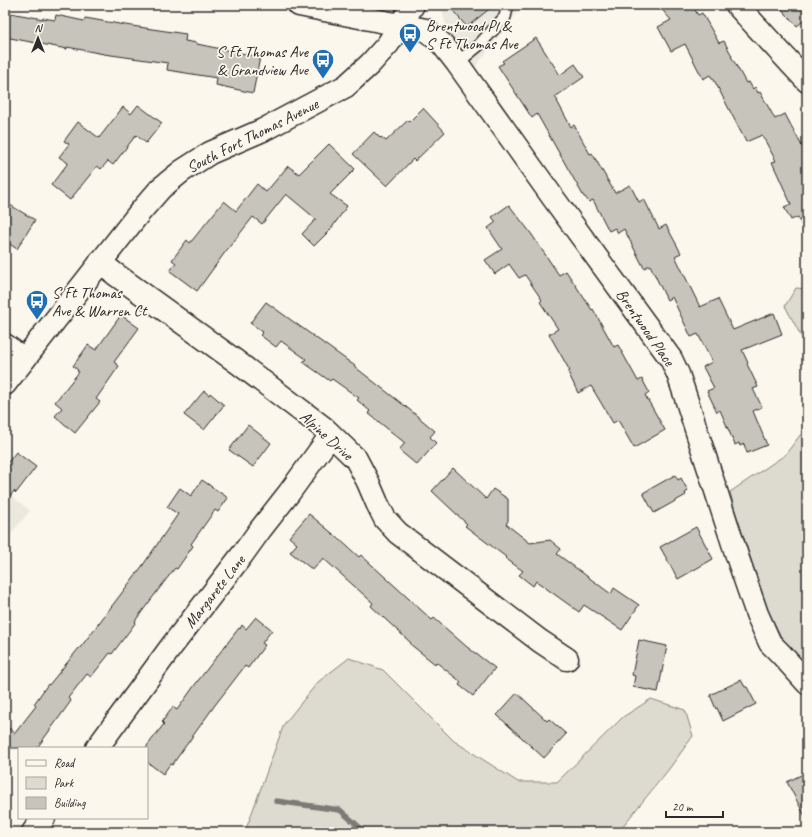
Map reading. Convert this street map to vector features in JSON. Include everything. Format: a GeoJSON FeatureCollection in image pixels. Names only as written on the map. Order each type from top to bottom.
{"type":"FeatureCollection","features":[{"type":"Feature","properties":{"kind":"street","name":"Brentwood Place"},"geometry":{"type":"LineString","coordinates":[[299,5],[345,10],[400,25],[426,30],[443,45],[457,63],[671,359],[685,395],[757,614],[770,643],[807,683]]}},
{"type":"Feature","properties":{"kind":"street","name":"South Fort Thomas Avenue"},"geometry":{"type":"LineString","coordinates":[[5,384],[100,262],[161,188],[182,171],[210,153],[263,130],[346,86],[370,64],[388,44],[413,5]]}},
{"type":"Feature","properties":{"kind":"street"},"geometry":{"type":"LineString","coordinates":[[737,5],[807,81]]}},
{"type":"Feature","properties":{"kind":"street","name":"Alpine Drive"},"geometry":{"type":"LineString","coordinates":[[100,262],[237,362],[331,435],[356,459],[385,519],[398,533],[540,641],[567,659]]}},
{"type":"Feature","properties":{"kind":"street"},"geometry":{"type":"LineString","coordinates":[[5,345],[24,359]]}},
{"type":"Feature","properties":{"kind":"street","name":"Margarete Lane"},"geometry":{"type":"LineString","coordinates":[[98,747],[331,435]]}},
{"type":"Feature","properties":{"kind":"street"},"geometry":{"type":"LineString","coordinates":[[33,832],[43,819]]}},
{"type":"Feature","properties":{"kind":"lane"},"geometry":{"type":"LineString","coordinates":[[457,63],[479,45],[505,18],[507,5]]}},
{"type":"Feature","properties":{"kind":"shaded area"},"geometry":{"type":"Polygon","coordinates":[[[444,5],[523,5],[474,69],[446,28],[443,13],[444,5]]]}},
{"type":"Feature","properties":{"kind":"shaded area"},"geometry":{"type":"Polygon","coordinates":[[[5,490],[30,511],[5,541],[5,490]]]}},
{"type":"Feature","properties":{"kind":"green space"},"geometry":{"type":"Polygon","coordinates":[[[796,288],[807,289],[807,347],[785,306],[796,288]]]}},
{"type":"Feature","properties":{"kind":"green space"},"geometry":{"type":"Polygon","coordinates":[[[807,426],[807,664],[804,665],[783,641],[768,610],[730,492],[785,455],[807,426]]]}},
{"type":"Feature","properties":{"kind":"green space"},"geometry":{"type":"Polygon","coordinates":[[[349,658],[383,670],[454,741],[518,782],[557,782],[623,717],[651,699],[685,710],[693,736],[669,769],[618,832],[245,832],[284,724],[318,682],[349,658]]]}},
{"type":"Feature","properties":{"kind":"building"},"geometry":{"type":"Polygon","coordinates":[[[448,5],[494,5],[467,27],[448,5]]]}},
{"type":"Feature","properties":{"kind":"building"},"geometry":{"type":"Polygon","coordinates":[[[658,5],[692,5],[698,15],[702,13],[719,43],[724,41],[746,83],[749,82],[753,89],[755,87],[758,93],[760,92],[775,119],[785,114],[803,148],[807,146],[807,237],[798,217],[791,220],[784,207],[791,204],[772,162],[776,161],[762,135],[746,142],[713,78],[710,75],[703,79],[685,44],[671,51],[658,27],[671,20],[658,5]]]}},
{"type":"Feature","properties":{"kind":"building"},"geometry":{"type":"Polygon","coordinates":[[[778,5],[807,5],[807,18],[797,26],[778,5]]]}},
{"type":"Feature","properties":{"kind":"building"},"geometry":{"type":"Polygon","coordinates":[[[5,12],[55,20],[56,15],[84,21],[85,18],[186,34],[185,41],[260,57],[253,93],[216,85],[217,78],[167,70],[168,63],[67,47],[67,49],[5,37],[5,12]]]}},
{"type":"Feature","properties":{"kind":"building"},"geometry":{"type":"Polygon","coordinates":[[[536,38],[560,75],[575,64],[584,77],[555,97],[557,101],[571,127],[574,125],[590,154],[592,153],[615,193],[630,185],[639,202],[644,199],[659,229],[666,225],[681,253],[675,256],[700,307],[718,299],[733,330],[774,313],[782,334],[742,350],[758,387],[753,389],[762,407],[753,411],[767,445],[747,453],[744,444],[740,446],[739,443],[735,445],[720,410],[717,412],[707,391],[714,388],[703,367],[712,362],[698,334],[691,337],[672,297],[667,300],[650,265],[644,268],[624,229],[618,233],[615,228],[609,231],[593,200],[589,202],[584,197],[537,114],[532,118],[498,66],[504,63],[502,61],[536,38]]]}},
{"type":"Feature","properties":{"kind":"building"},"geometry":{"type":"Polygon","coordinates":[[[138,105],[162,123],[146,143],[136,135],[113,165],[108,161],[101,169],[97,166],[70,200],[51,185],[68,163],[59,157],[69,144],[64,141],[78,122],[99,138],[123,107],[131,114],[138,105]]]}},
{"type":"Feature","properties":{"kind":"building"},"geometry":{"type":"Polygon","coordinates":[[[423,108],[445,132],[415,161],[413,159],[387,186],[353,154],[374,132],[386,141],[423,108]]]}},
{"type":"Feature","properties":{"kind":"building"},"geometry":{"type":"Polygon","coordinates":[[[329,144],[355,169],[330,194],[347,206],[331,229],[314,246],[302,234],[316,219],[286,194],[262,224],[253,217],[197,291],[170,271],[176,263],[172,260],[187,240],[190,243],[224,201],[236,211],[257,184],[266,192],[288,166],[299,174],[329,144]]]}},
{"type":"Feature","properties":{"kind":"building"},"geometry":{"type":"Polygon","coordinates":[[[10,205],[35,220],[17,249],[5,241],[5,214],[10,205]]]}},
{"type":"Feature","properties":{"kind":"building"},"geometry":{"type":"Polygon","coordinates":[[[509,205],[530,232],[559,275],[566,271],[592,310],[593,309],[614,347],[618,345],[638,381],[642,379],[649,392],[645,395],[665,430],[634,448],[618,420],[613,423],[591,386],[578,393],[568,372],[570,371],[549,334],[558,329],[540,302],[542,300],[525,275],[519,278],[509,264],[495,274],[485,260],[502,249],[488,228],[496,222],[492,217],[509,205]]]}},
{"type":"Feature","properties":{"kind":"building"},"geometry":{"type":"Polygon","coordinates":[[[266,302],[355,366],[435,431],[430,437],[436,443],[417,465],[399,450],[405,443],[368,413],[370,411],[357,400],[359,398],[332,379],[330,381],[303,362],[306,359],[281,341],[276,347],[260,335],[263,332],[250,323],[266,302]]]}},
{"type":"Feature","properties":{"kind":"building"},"geometry":{"type":"Polygon","coordinates":[[[121,315],[139,328],[114,362],[119,366],[96,399],[100,402],[75,433],[55,416],[62,408],[55,402],[79,372],[73,366],[88,345],[96,350],[121,315]]]}},
{"type":"Feature","properties":{"kind":"building"},"geometry":{"type":"Polygon","coordinates":[[[204,391],[209,395],[210,393],[224,405],[204,430],[184,415],[204,391]]]}},
{"type":"Feature","properties":{"kind":"building"},"geometry":{"type":"Polygon","coordinates":[[[248,425],[271,443],[253,467],[229,450],[248,425]]]}},
{"type":"Feature","properties":{"kind":"building"},"geometry":{"type":"Polygon","coordinates":[[[16,452],[36,467],[16,493],[14,491],[5,503],[5,466],[16,452]]]}},
{"type":"Feature","properties":{"kind":"building"},"geometry":{"type":"Polygon","coordinates":[[[453,468],[486,499],[493,489],[508,499],[508,521],[506,524],[530,543],[550,540],[561,549],[557,554],[611,594],[614,588],[639,605],[622,630],[584,605],[579,612],[536,581],[533,586],[519,575],[523,571],[465,526],[467,524],[432,491],[453,468]]]}},
{"type":"Feature","properties":{"kind":"building"},"geometry":{"type":"Polygon","coordinates":[[[675,475],[678,480],[681,478],[688,491],[685,493],[686,495],[654,513],[643,493],[675,475]]]}},
{"type":"Feature","properties":{"kind":"building"},"geometry":{"type":"Polygon","coordinates":[[[202,480],[228,498],[218,512],[215,510],[191,544],[193,546],[177,569],[175,568],[162,585],[112,654],[110,653],[91,677],[87,674],[68,698],[71,701],[38,747],[5,748],[5,725],[15,733],[36,706],[34,704],[48,684],[49,685],[80,648],[143,565],[178,514],[167,507],[180,488],[191,496],[202,480]]]}},
{"type":"Feature","properties":{"kind":"building"},"geometry":{"type":"Polygon","coordinates":[[[309,514],[359,557],[361,555],[432,620],[434,618],[467,647],[495,668],[473,696],[459,685],[461,682],[410,644],[411,643],[371,606],[373,603],[323,558],[313,570],[290,552],[297,544],[289,537],[309,514]]]}},
{"type":"Feature","properties":{"kind":"building"},"geometry":{"type":"Polygon","coordinates":[[[696,527],[713,559],[678,579],[660,547],[696,527]]]}},
{"type":"Feature","properties":{"kind":"building"},"geometry":{"type":"Polygon","coordinates":[[[256,617],[272,630],[262,643],[265,645],[248,668],[245,666],[172,765],[170,764],[163,774],[148,763],[147,746],[164,724],[162,722],[173,707],[177,710],[239,628],[240,629],[242,625],[246,629],[256,617]]]}},
{"type":"Feature","properties":{"kind":"building"},"geometry":{"type":"Polygon","coordinates":[[[639,640],[667,646],[658,692],[633,687],[635,676],[632,675],[639,640]]]}},
{"type":"Feature","properties":{"kind":"building"},"geometry":{"type":"Polygon","coordinates":[[[741,680],[745,687],[747,687],[756,704],[723,721],[710,695],[741,680]]]}},
{"type":"Feature","properties":{"kind":"building"},"geometry":{"type":"Polygon","coordinates":[[[517,693],[547,721],[549,719],[566,734],[544,758],[497,715],[517,693]]]}},
{"type":"Feature","properties":{"kind":"building"},"geometry":{"type":"Polygon","coordinates":[[[807,772],[807,820],[787,782],[807,772]]]}},
{"type":"Feature","properties":{"kind":"waterway"},"geometry":{"type":"LineString","coordinates":[[276,801],[340,810],[365,832]]}},
{"type":"Feature","properties":{"kind":"place","name":"Brentwood Pl & S Ft Thomas Ave"},"geometry":{"type":"Point","coordinates":[410,54]}},
{"type":"Feature","properties":{"kind":"place","name":"S Ft Thomas Ave & Grandview Ave"},"geometry":{"type":"Point","coordinates":[323,80]}},
{"type":"Feature","properties":{"kind":"place","name":"S Ft Thomas Ave & Warren Ct"},"geometry":{"type":"Point","coordinates":[37,320]}}]}
